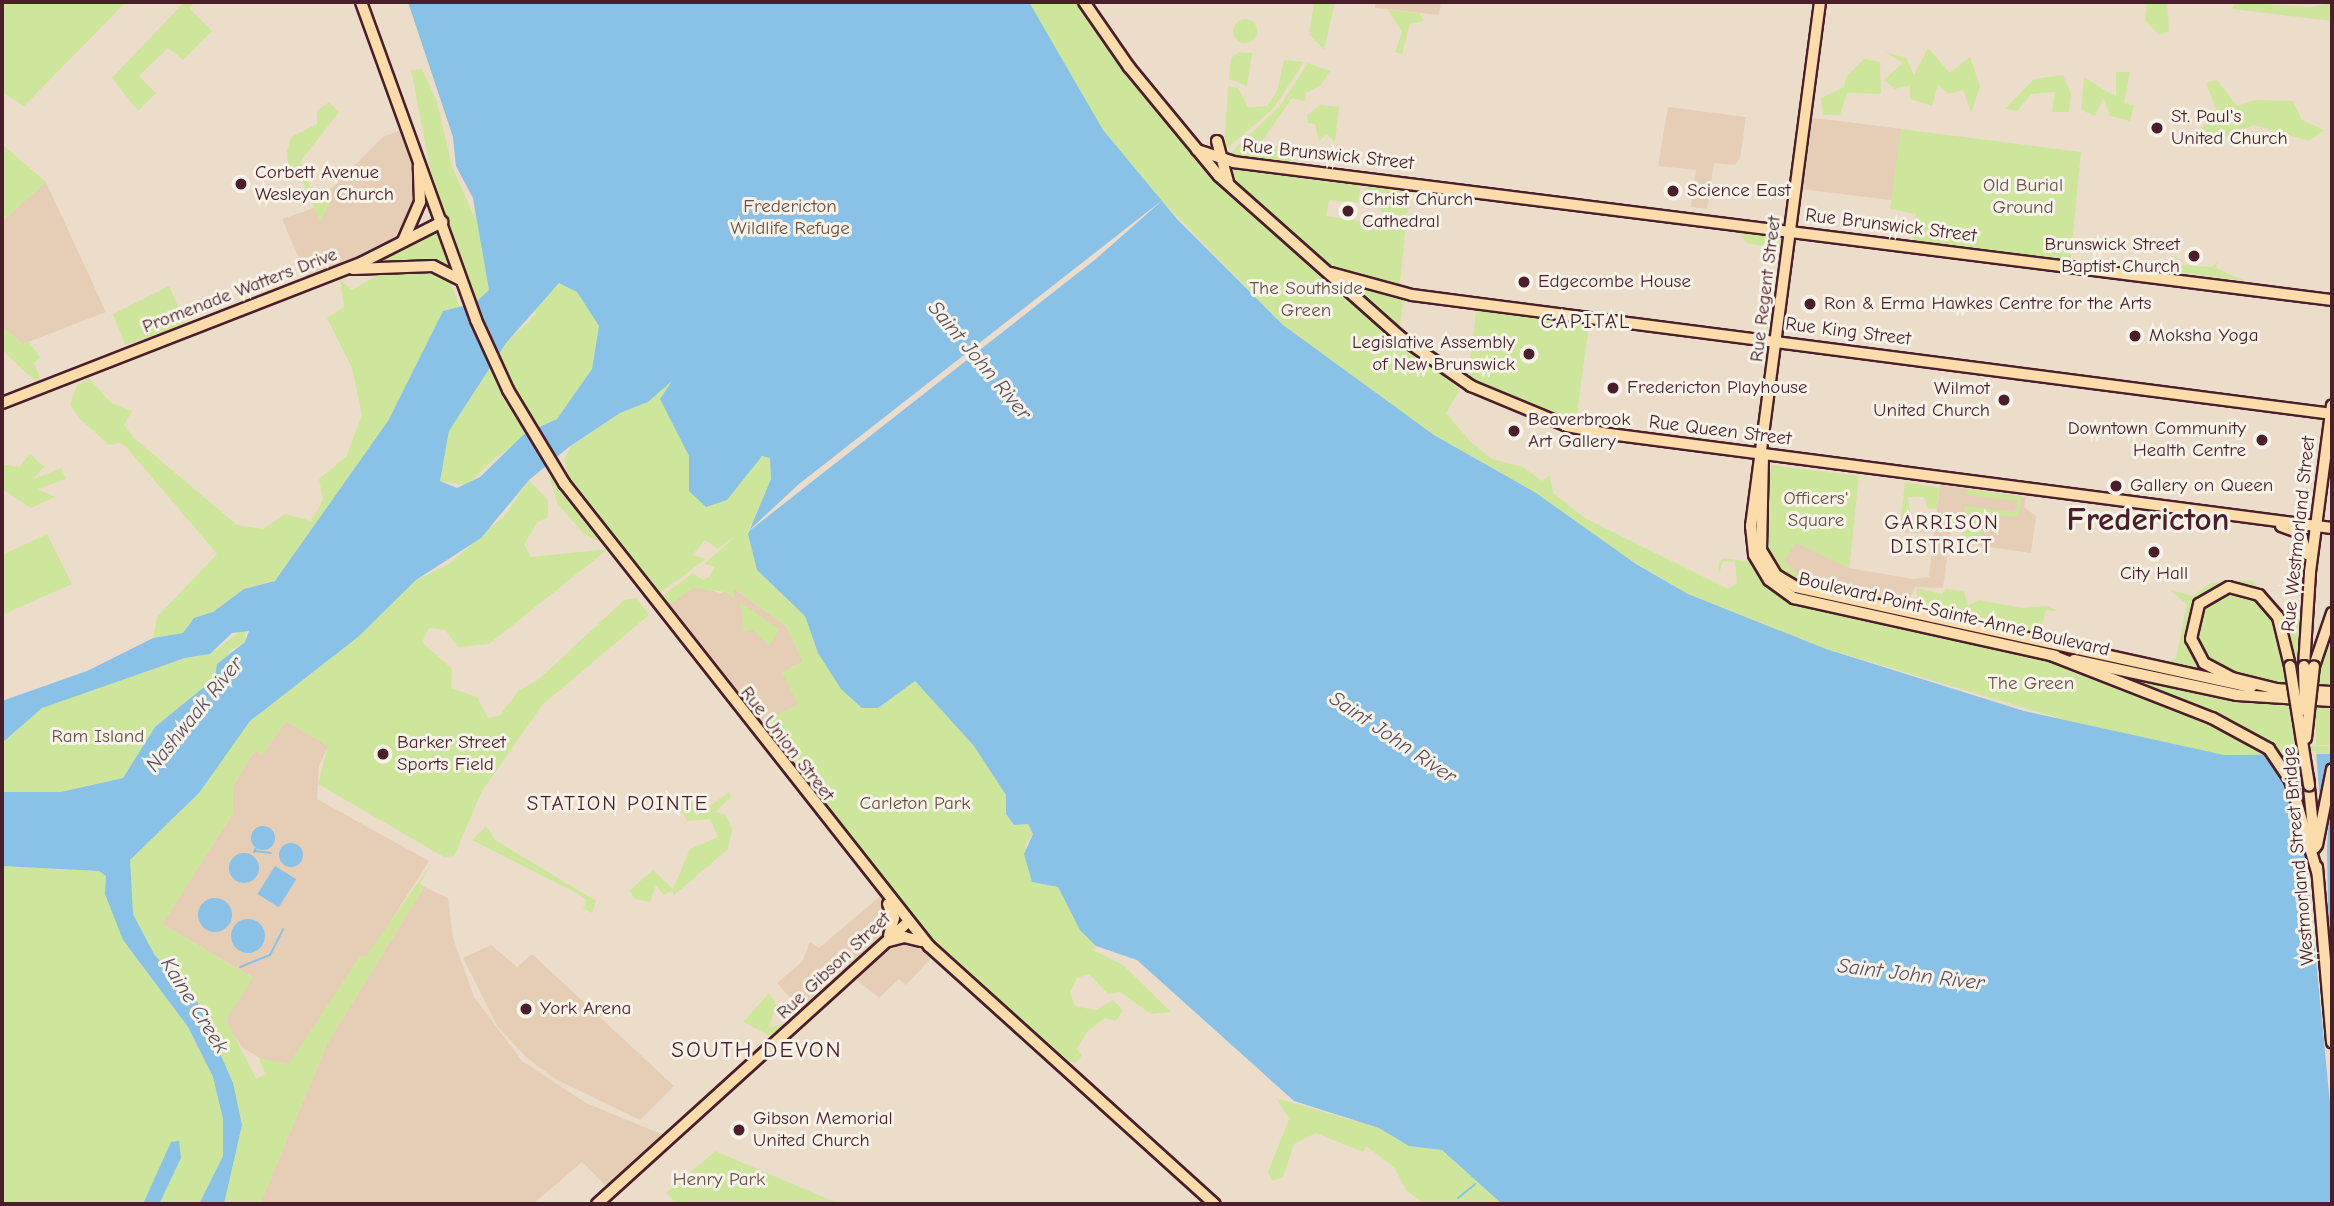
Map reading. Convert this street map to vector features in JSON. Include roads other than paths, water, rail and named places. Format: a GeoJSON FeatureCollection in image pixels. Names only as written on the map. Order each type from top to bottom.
{"type":"FeatureCollection","features":[{"type":"Feature","properties":{"kind":"highway"},"geometry":{"type":"LineString","coordinates":[[2281,690],[2232,678],[2204,663],[2191,639],[2199,604],[2229,587],[2259,595],[2278,617],[2290,666],[2309,785]]}},
{"type":"Feature","properties":{"kind":"highway","name":"Westmorland Street Bridge"},"geometry":{"type":"LineString","coordinates":[[2332,612],[2309,666],[2306,738],[2332,1042]]}},
{"type":"Feature","properties":{"kind":"highway"},"geometry":{"type":"LineString","coordinates":[[2050,655],[2212,719],[2259,741],[2278,759],[2290,779],[2317,872]]}},
{"type":"Feature","properties":{"kind":"highway"},"geometry":{"type":"LineString","coordinates":[[2315,854],[2332,769]]}},
{"type":"Feature","properties":{"kind":"main road","name":"Rue Union Street"},"geometry":{"type":"LineString","coordinates":[[361,2],[462,282],[508,390],[564,483],[884,893],[929,946],[1215,1204]]}},
{"type":"Feature","properties":{"kind":"main road","name":"Rue Queen Street"},"geometry":{"type":"LineString","coordinates":[[1084,2],[1196,149],[1229,186],[1321,268],[1457,379],[1575,428],[1763,455],[2332,528]]}},
{"type":"Feature","properties":{"kind":"main road","name":"Rue Regent Street"},"geometry":{"type":"LineString","coordinates":[[1763,455],[1820,2]]}},
{"type":"Feature","properties":{"kind":"main road","name":"Rue Brunswick Street"},"geometry":{"type":"LineString","coordinates":[[1196,149],[1792,231],[2332,300]]}},
{"type":"Feature","properties":{"kind":"main road"},"geometry":{"type":"LineString","coordinates":[[1211,166],[1214,152]]}},
{"type":"Feature","properties":{"kind":"main road"},"geometry":{"type":"LineString","coordinates":[[1214,152],[1229,186]]}},
{"type":"Feature","properties":{"kind":"main road"},"geometry":{"type":"LineString","coordinates":[[401,244],[420,202],[418,155]]}},
{"type":"Feature","properties":{"kind":"main road","name":"Promenade Watters Drive"},"geometry":{"type":"LineString","coordinates":[[2,403],[337,272],[401,244],[442,222]]}},
{"type":"Feature","properties":{"kind":"main road"},"geometry":{"type":"LineString","coordinates":[[337,272],[433,266],[462,282]]}},
{"type":"Feature","properties":{"kind":"main road","name":"Rue King Street"},"geometry":{"type":"LineString","coordinates":[[1321,268],[1404,294],[2332,411]]}},
{"type":"Feature","properties":{"kind":"main road","name":"Rue Westmorland Street"},"geometry":{"type":"LineString","coordinates":[[2309,666],[2310,572],[2332,411]]}},
{"type":"Feature","properties":{"kind":"main road"},"geometry":{"type":"LineString","coordinates":[[1736,451],[1758,471]]}},
{"type":"Feature","properties":{"kind":"main road","name":"Boulevard Point-Sainte-Anne Boulevard"},"geometry":{"type":"LineString","coordinates":[[1763,455],[1758,471],[1751,526],[1754,555],[1769,580],[1787,595],[2237,695],[2332,701]]}},
{"type":"Feature","properties":{"kind":"main road","name":"Boulevard Point-Sainte-Anne Boulevard"},"geometry":{"type":"LineString","coordinates":[[1763,455],[1761,550],[1776,575],[1796,587],[2203,679],[2281,690],[2332,692]]}},
{"type":"Feature","properties":{"kind":"main road"},"geometry":{"type":"LineString","coordinates":[[2264,519],[2300,533],[2310,572]]}},
{"type":"Feature","properties":{"kind":"main road"},"geometry":{"type":"LineString","coordinates":[[878,949],[894,922],[884,893]]}},
{"type":"Feature","properties":{"kind":"main road","name":"Rue Gibson Street"},"geometry":{"type":"LineString","coordinates":[[597,1204],[908,922]]}},
{"type":"Feature","properties":{"kind":"main road"},"geometry":{"type":"LineString","coordinates":[[878,949],[904,937],[929,946]]}},
{"type":"Feature","properties":{"kind":"water"},"geometry":{"type":"Polygon","coordinates":[[[408,2],[1029,2],[1103,130],[1177,219],[1283,325],[1434,435],[1536,493],[1636,564],[1688,594],[1826,649],[2024,711],[2224,755],[2332,754],[2332,1204],[1502,1204],[1442,1150],[1409,1146],[1379,1128],[1294,1101],[1137,960],[1096,946],[1080,930],[1058,887],[1032,882],[1024,854],[1033,834],[1028,824],[1014,825],[1006,814],[1006,795],[974,746],[915,681],[878,708],[862,708],[841,689],[818,653],[805,616],[757,570],[748,534],[771,479],[770,458],[762,456],[727,500],[706,507],[689,491],[689,456],[660,399],[672,381],[648,402],[620,413],[569,447],[529,480],[481,538],[416,580],[358,637],[250,721],[199,793],[130,860],[133,914],[154,954],[197,1001],[233,1083],[242,1125],[224,1204],[199,1204],[223,1156],[223,1119],[213,1077],[188,1027],[123,940],[105,894],[106,876],[99,871],[2,866],[2,792],[61,792],[123,778],[155,727],[215,678],[217,664],[245,642],[249,631],[232,633],[210,654],[185,658],[42,708],[2,743],[2,701],[87,671],[153,638],[183,633],[194,618],[213,612],[244,589],[275,581],[388,421],[443,311],[475,303],[489,290],[473,198],[456,166],[453,137],[408,2]],[[559,283],[506,343],[449,431],[440,481],[457,488],[480,477],[524,434],[557,419],[592,369],[599,326],[577,292],[559,283]]]}},
{"type":"Feature","properties":{"kind":"water"},"geometry":{"type":"Polygon","coordinates":[[[263,826],[272,829],[275,838],[272,847],[263,850],[254,847],[251,838],[254,829],[263,826]]]}},
{"type":"Feature","properties":{"kind":"water"},"geometry":{"type":"Polygon","coordinates":[[[291,843],[300,846],[303,855],[300,864],[291,867],[282,864],[279,855],[282,846],[291,843]]]}},
{"type":"Feature","properties":{"kind":"water"},"geometry":{"type":"Polygon","coordinates":[[[244,853],[255,857],[259,868],[255,879],[244,883],[233,879],[229,868],[233,857],[244,853]]]}},
{"type":"Feature","properties":{"kind":"water"},"geometry":{"type":"Polygon","coordinates":[[[275,866],[296,879],[279,907],[258,894],[275,866]]]}},
{"type":"Feature","properties":{"kind":"water"},"geometry":{"type":"Polygon","coordinates":[[[215,898],[227,903],[232,915],[227,927],[215,932],[203,927],[198,915],[203,903],[215,898]]]}},
{"type":"Feature","properties":{"kind":"water"},"geometry":{"type":"Polygon","coordinates":[[[248,919],[260,924],[265,936],[260,948],[248,953],[236,948],[231,936],[236,924],[248,919]]]}},
{"type":"Feature","properties":{"kind":"water"},"geometry":{"type":"Polygon","coordinates":[[[179,1141],[181,1158],[160,1202],[143,1204],[171,1142],[179,1141]]]}},
{"type":"Feature","properties":{"kind":"waterway"},"geometry":{"type":"LineString","coordinates":[[254,852],[256,848]]}},
{"type":"Feature","properties":{"kind":"waterway"},"geometry":{"type":"LineString","coordinates":[[255,851],[271,853]]}},
{"type":"Feature","properties":{"kind":"waterway"},"geometry":{"type":"LineString","coordinates":[[240,967],[270,955],[283,929]]}},
{"type":"Feature","properties":{"kind":"waterway"},"geometry":{"type":"LineString","coordinates":[[1458,1198],[1475,1184]]}},
{"type":"Feature","properties":{"kind":"place","name":"St. Paul's United Church"},"geometry":{"type":"Point","coordinates":[2157,128]}},
{"type":"Feature","properties":{"kind":"place","name":"Corbett Avenue Wesleyan Church"},"geometry":{"type":"Point","coordinates":[241,184]}},
{"type":"Feature","properties":{"kind":"place","name":"Science East"},"geometry":{"type":"Point","coordinates":[1673,191]}},
{"type":"Feature","properties":{"kind":"place","name":"Christ Church Cathedral"},"geometry":{"type":"Point","coordinates":[1348,211]}},
{"type":"Feature","properties":{"kind":"place","name":"Brunswick Street Baptist Church"},"geometry":{"type":"Point","coordinates":[2194,256]}},
{"type":"Feature","properties":{"kind":"place","name":"Edgecombe House"},"geometry":{"type":"Point","coordinates":[1524,282]}},
{"type":"Feature","properties":{"kind":"place","name":"Ron & Erma Hawkes Centre for the Arts"},"geometry":{"type":"Point","coordinates":[1810,304]}},
{"type":"Feature","properties":{"kind":"place","name":"Moksha Yoga"},"geometry":{"type":"Point","coordinates":[2135,336]}},
{"type":"Feature","properties":{"kind":"place","name":"Legislative Assembly of New Brunswick"},"geometry":{"type":"Point","coordinates":[1529,354]}},
{"type":"Feature","properties":{"kind":"place","name":"Fredericton Playhouse"},"geometry":{"type":"Point","coordinates":[1613,388]}},
{"type":"Feature","properties":{"kind":"place","name":"Wilmot United Church"},"geometry":{"type":"Point","coordinates":[2004,400]}},
{"type":"Feature","properties":{"kind":"place","name":"Beaverbrook Art Gallery"},"geometry":{"type":"Point","coordinates":[1514,431]}},
{"type":"Feature","properties":{"kind":"place","name":"Downtown Community Health Centre"},"geometry":{"type":"Point","coordinates":[2262,440]}},
{"type":"Feature","properties":{"kind":"place","name":"Gallery on Queen"},"geometry":{"type":"Point","coordinates":[2116,486]}},
{"type":"Feature","properties":{"kind":"place","name":"City Hall"},"geometry":{"type":"Point","coordinates":[2154,552]}},
{"type":"Feature","properties":{"kind":"place","name":"Barker Street Sports Field"},"geometry":{"type":"Point","coordinates":[383,754]}},
{"type":"Feature","properties":{"kind":"place","name":"York Arena"},"geometry":{"type":"Point","coordinates":[526,1009]}},
{"type":"Feature","properties":{"kind":"place","name":"Gibson Memorial United Church"},"geometry":{"type":"Point","coordinates":[739,1130]}},
{"type":"Feature","properties":{"kind":"district","name":"CAPITAL"},"geometry":{"type":"Point","coordinates":[1586,321]}},
{"type":"Feature","properties":{"kind":"district","name":"Fredericton"},"geometry":{"type":"Point","coordinates":[2148,520]}},
{"type":"Feature","properties":{"kind":"district","name":"GARRISON DISTRICT"},"geometry":{"type":"Point","coordinates":[1942,534]}},
{"type":"Feature","properties":{"kind":"district","name":"STATION POINTE"},"geometry":{"type":"Point","coordinates":[618,803]}},
{"type":"Feature","properties":{"kind":"district","name":"SOUTH DEVON"},"geometry":{"type":"Point","coordinates":[757,1050]}},
{"type":"Feature","properties":{"kind":"park label","name":"Old Burial Ground"},"geometry":{"type":"Point","coordinates":[2023,197]}},
{"type":"Feature","properties":{"kind":"park label","name":"Fredericton Wildlife Refuge"},"geometry":{"type":"Point","coordinates":[790,218]}},
{"type":"Feature","properties":{"kind":"park label","name":"The Southside Green"},"geometry":{"type":"Point","coordinates":[1306,300]}},
{"type":"Feature","properties":{"kind":"park label","name":"Officers' Square"},"geometry":{"type":"Point","coordinates":[1816,510]}},
{"type":"Feature","properties":{"kind":"park label","name":"The Green"},"geometry":{"type":"Point","coordinates":[2031,684]}},
{"type":"Feature","properties":{"kind":"park label","name":"Ram Island"},"geometry":{"type":"Point","coordinates":[98,737]}},
{"type":"Feature","properties":{"kind":"park label","name":"Carleton Park"},"geometry":{"type":"Point","coordinates":[915,804]}},
{"type":"Feature","properties":{"kind":"park label","name":"Henry Park"},"geometry":{"type":"Point","coordinates":[719,1180]}},
{"type":"Feature","properties":{"kind":"water label","name":"Saint John River"},"geometry":{"type":"Point","coordinates":[980,360]}},
{"type":"Feature","properties":{"kind":"water label","name":"Nashwaak River"},"geometry":{"type":"Point","coordinates":[194,714]}},
{"type":"Feature","properties":{"kind":"water label","name":"Saint John River"},"geometry":{"type":"Point","coordinates":[1393,737]}},
{"type":"Feature","properties":{"kind":"water label","name":"Saint John River"},"geometry":{"type":"Point","coordinates":[1911,974]}},
{"type":"Feature","properties":{"kind":"water label","name":"Kaine Creek"},"geometry":{"type":"Point","coordinates":[195,1005]}}]}
